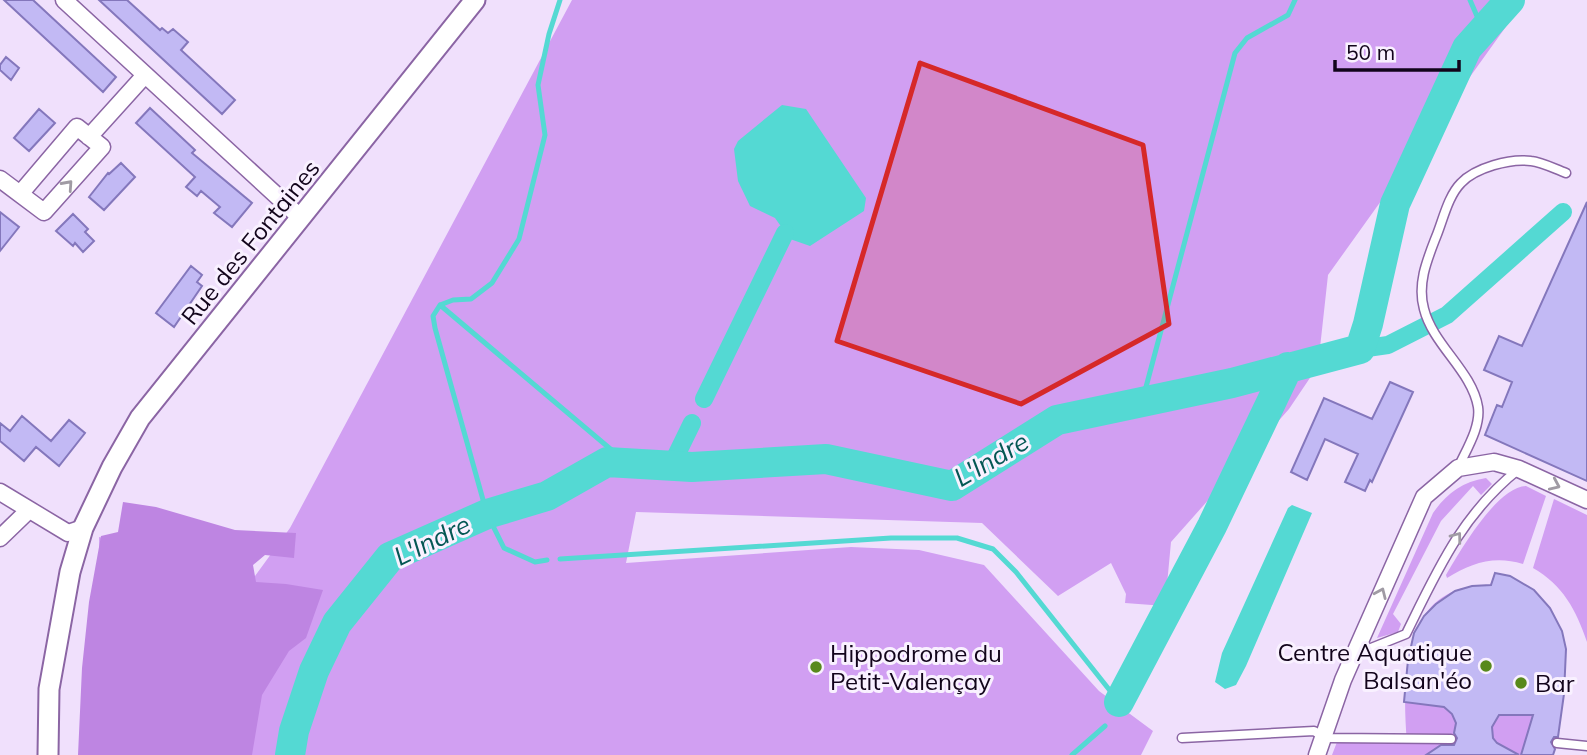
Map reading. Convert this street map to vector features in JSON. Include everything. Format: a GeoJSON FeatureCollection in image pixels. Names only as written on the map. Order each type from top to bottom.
{"type":"FeatureCollection","features":[{"type":"Feature","properties":{"kind":"street"},"geometry":{"type":"LineString","coordinates":[[64,0],[301,218]]}},
{"type":"Feature","properties":{"kind":"street","name":"Rue des Fontaines"},"geometry":{"type":"LineString","coordinates":[[48,755],[49,689],[70,572],[83,528],[112,467],[141,418],[475,0]]}},
{"type":"Feature","properties":{"kind":"street"},"geometry":{"type":"LineString","coordinates":[[89,137],[145,75]]}},
{"type":"Feature","properties":{"kind":"street"},"geometry":{"type":"LineString","coordinates":[[0,179],[20,194],[44,212],[102,147],[77,127],[20,194]]}},
{"type":"Feature","properties":{"kind":"street"},"geometry":{"type":"LineString","coordinates":[[1318,749],[1353,655],[1424,497],[1458,468],[1493,462],[1519,469],[1587,500]]}},
{"type":"Feature","properties":{"kind":"street"},"geometry":{"type":"LineString","coordinates":[[0,492],[68,533],[83,528]]}},
{"type":"Feature","properties":{"kind":"street"},"geometry":{"type":"LineString","coordinates":[[0,538],[29,510]]}},
{"type":"Feature","properties":{"kind":"lane"},"geometry":{"type":"LineString","coordinates":[[1458,468],[1477,422],[1478,409],[1474,393],[1424,310],[1424,269],[1452,196],[1461,183],[1474,174],[1507,162],[1530,160],[1566,173]]}},
{"type":"Feature","properties":{"kind":"lane"},"geometry":{"type":"LineString","coordinates":[[1353,655],[1406,634],[1448,549],[1474,515],[1519,469]]}},
{"type":"Feature","properties":{"kind":"lane"},"geometry":{"type":"LineString","coordinates":[[1182,738],[1314,731],[1318,749],[1451,739]]}},
{"type":"Feature","properties":{"kind":"lane"},"geometry":{"type":"LineString","coordinates":[[1557,743],[1587,746]]}},
{"type":"Feature","properties":{"kind":"highlighted area"},"geometry":{"type":"Polygon","coordinates":[[[920,63],[1143,145],[1169,324],[1021,404],[837,341],[920,63]]]}},
{"type":"Feature","properties":{"kind":"shaded area"},"geometry":{"type":"Polygon","coordinates":[[[572,0],[1525,0],[1328,275],[1318,366],[1289,409],[1171,542],[1165,606],[1125,603],[1126,594],[1111,563],[1058,596],[982,523],[636,512],[626,563],[851,547],[919,550],[984,565],[1099,691],[1153,731],[1141,755],[103,755],[99,537],[255,576],[290,528],[572,0]]]}},
{"type":"Feature","properties":{"kind":"shaded area"},"geometry":{"type":"Polygon","coordinates":[[[782,105],[806,109],[866,198],[864,211],[810,246],[790,239],[775,218],[750,206],[738,181],[734,149],[738,141],[782,105]]]}},
{"type":"Feature","properties":{"kind":"shaded area"},"geometry":{"type":"Polygon","coordinates":[[[1486,478],[1492,484],[1481,495],[1473,486],[1441,521],[1393,614],[1401,624],[1398,632],[1377,638],[1433,513],[1456,490],[1470,482],[1486,478]]]}},
{"type":"Feature","properties":{"kind":"shaded area"},"geometry":{"type":"Polygon","coordinates":[[[1526,486],[1546,496],[1523,564],[1502,560],[1483,562],[1447,578],[1446,575],[1460,551],[1492,508],[1515,489],[1526,486]]]}},
{"type":"Feature","properties":{"kind":"shaded area"},"geometry":{"type":"Polygon","coordinates":[[[1554,499],[1587,515],[1587,642],[1567,599],[1553,582],[1533,568],[1554,499]]]}},
{"type":"Feature","properties":{"kind":"shaded area"},"geometry":{"type":"Polygon","coordinates":[[[123,502],[156,507],[235,530],[296,533],[294,558],[265,555],[253,565],[256,582],[323,590],[306,638],[289,651],[262,695],[252,755],[78,755],[82,668],[89,602],[101,536],[118,532],[123,502]]]}},
{"type":"Feature","properties":{"kind":"shaded area"},"geometry":{"type":"Polygon","coordinates":[[[1292,505],[1312,513],[1246,666],[1236,685],[1225,689],[1215,682],[1222,653],[1288,508],[1292,505]]]}},
{"type":"Feature","properties":{"kind":"shaded area","name":"Centre Aquatique Balsan'éo"},"geometry":{"type":"Polygon","coordinates":[[[1495,573],[1532,590],[1550,609],[1562,633],[1566,652],[1565,671],[1553,755],[1332,755],[1337,742],[1407,744],[1407,665],[1413,640],[1423,618],[1438,600],[1460,589],[1490,585],[1495,573]]]}},
{"type":"Feature","properties":{"kind":"building"},"geometry":{"type":"Polygon","coordinates":[[[4,0],[33,0],[116,77],[103,92],[4,0]]]}},
{"type":"Feature","properties":{"kind":"building"},"geometry":{"type":"Polygon","coordinates":[[[99,0],[127,0],[160,30],[162,28],[168,33],[173,29],[188,42],[181,50],[235,100],[222,114],[99,0]]]}},
{"type":"Feature","properties":{"kind":"building"},"geometry":{"type":"Polygon","coordinates":[[[6,57],[19,68],[11,80],[0,70],[6,57]]]}},
{"type":"Feature","properties":{"kind":"building"},"geometry":{"type":"Polygon","coordinates":[[[150,108],[195,150],[192,153],[252,203],[232,227],[214,213],[220,207],[201,191],[197,196],[186,187],[195,177],[136,123],[150,108]]]}},
{"type":"Feature","properties":{"kind":"building"},"geometry":{"type":"Polygon","coordinates":[[[39,109],[55,123],[29,151],[14,138],[39,109]]]}},
{"type":"Feature","properties":{"kind":"building"},"geometry":{"type":"Polygon","coordinates":[[[121,163],[135,177],[104,210],[89,197],[108,173],[121,163]]]}},
{"type":"Feature","properties":{"kind":"building"},"geometry":{"type":"Polygon","coordinates":[[[1587,202],[1587,481],[1485,435],[1497,405],[1502,407],[1512,382],[1484,370],[1499,336],[1522,346],[1587,202]]]}},
{"type":"Feature","properties":{"kind":"building"},"geometry":{"type":"Polygon","coordinates":[[[0,212],[19,227],[0,251],[0,212]]]}},
{"type":"Feature","properties":{"kind":"building"},"geometry":{"type":"Polygon","coordinates":[[[73,214],[88,229],[85,232],[94,241],[83,252],[75,243],[73,246],[56,231],[73,214]]]}},
{"type":"Feature","properties":{"kind":"building"},"geometry":{"type":"Polygon","coordinates":[[[191,266],[202,275],[197,282],[202,286],[174,327],[156,313],[191,266]]]}},
{"type":"Feature","properties":{"kind":"building"},"geometry":{"type":"Polygon","coordinates":[[[1390,382],[1413,392],[1372,482],[1370,480],[1365,491],[1345,482],[1358,454],[1325,439],[1307,480],[1291,472],[1324,398],[1372,419],[1390,382]]]}},
{"type":"Feature","properties":{"kind":"building"},"geometry":{"type":"Polygon","coordinates":[[[22,416],[51,441],[69,420],[85,433],[59,466],[36,447],[24,461],[0,441],[0,423],[10,431],[22,416]]]}},
{"type":"Feature","properties":{"kind":"building","name":"Centre Aquatique Balsan'éo"},"geometry":{"type":"Polygon","coordinates":[[[1495,573],[1510,576],[1534,590],[1550,608],[1562,631],[1566,649],[1564,694],[1558,737],[1554,737],[1551,742],[1555,749],[1553,755],[1521,755],[1533,715],[1499,715],[1492,727],[1493,738],[1519,755],[1426,755],[1441,745],[1454,745],[1457,738],[1454,733],[1456,723],[1452,714],[1444,707],[1404,702],[1414,633],[1424,616],[1436,604],[1455,591],[1472,586],[1491,585],[1495,573]]]}},
{"type":"Feature","properties":{"kind":"waterway"},"geometry":{"type":"LineString","coordinates":[[547,560],[535,562],[504,548],[487,514],[433,316],[440,305],[453,300],[471,299],[492,283],[519,239],[545,135],[538,85],[549,34],[560,0]]}},
{"type":"Feature","properties":{"kind":"waterway"},"geometry":{"type":"LineString","coordinates":[[1142,402],[1235,53],[1247,38],[1288,15],[1295,0]]}},
{"type":"Feature","properties":{"kind":"waterway"},"geometry":{"type":"LineString","coordinates":[[1470,0],[1483,30]]}},
{"type":"Feature","properties":{"kind":"waterway","name":"L'Indre"},"geometry":{"type":"LineString","coordinates":[[290,755],[294,731],[314,671],[337,623],[390,557],[487,514],[547,496],[607,462],[692,467],[826,459],[952,486],[1057,420],[1232,383],[1360,349],[1395,204],[1467,48],[1510,0]]}},
{"type":"Feature","properties":{"kind":"waterway"},"geometry":{"type":"LineString","coordinates":[[1360,349],[1388,345],[1447,315],[1563,212]]}},
{"type":"Feature","properties":{"kind":"waterway"},"geometry":{"type":"LineString","coordinates":[[704,399],[785,233]]}},
{"type":"Feature","properties":{"kind":"waterway"},"geometry":{"type":"LineString","coordinates":[[440,305],[627,463]]}},
{"type":"Feature","properties":{"kind":"waterway"},"geometry":{"type":"LineString","coordinates":[[1119,702],[1212,526],[1288,367]]}},
{"type":"Feature","properties":{"kind":"waterway"},"geometry":{"type":"LineString","coordinates":[[671,466],[692,423]]}},
{"type":"Feature","properties":{"kind":"waterway"},"geometry":{"type":"LineString","coordinates":[[560,559],[891,538],[957,538],[993,549],[1016,572],[1119,702]]}},
{"type":"Feature","properties":{"kind":"waterway"},"geometry":{"type":"LineString","coordinates":[[1072,755],[1105,726]]}},
{"type":"Feature","properties":{"kind":"place","name":"Centre Aquatique Balsan'éo"},"geometry":{"type":"Point","coordinates":[1486,666]}},
{"type":"Feature","properties":{"kind":"place","name":"Hippodrome du Petit-Valençay"},"geometry":{"type":"Point","coordinates":[816,667]}},
{"type":"Feature","properties":{"kind":"place","name":"Bar"},"geometry":{"type":"Point","coordinates":[1521,683]}}]}
